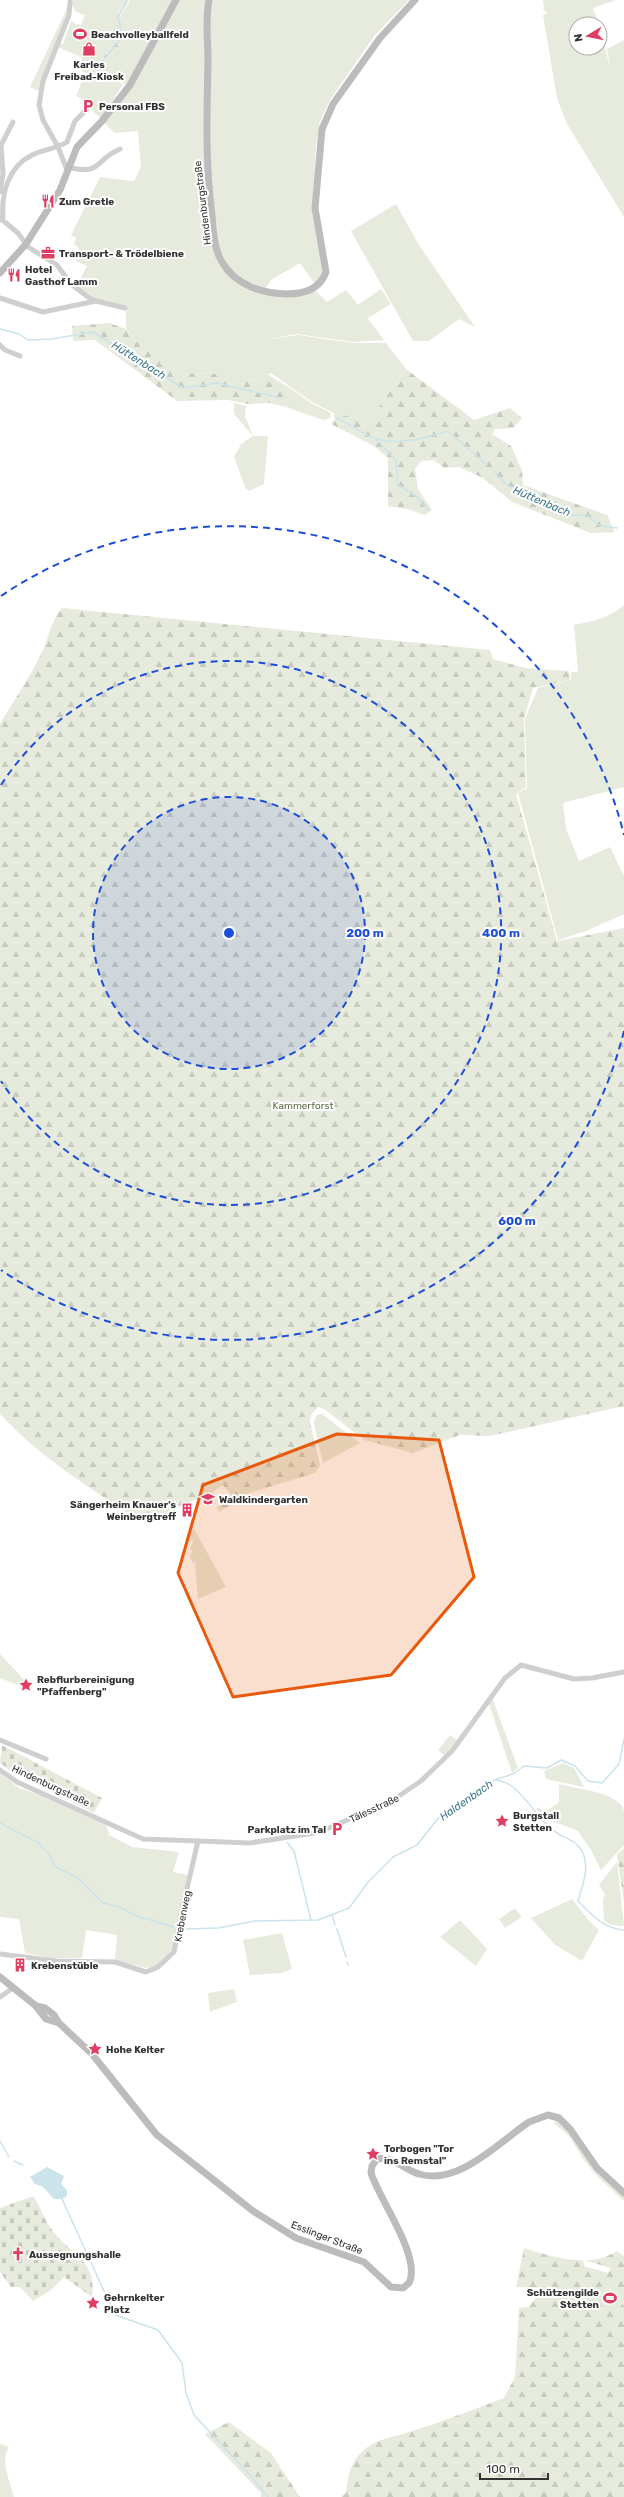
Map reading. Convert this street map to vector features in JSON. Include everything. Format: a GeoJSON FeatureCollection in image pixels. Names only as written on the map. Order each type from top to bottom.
{"type":"FeatureCollection","features":[{"type":"Feature","properties":{"kind":"main road"},"geometry":{"type":"LineString","coordinates":[[0,273],[25,244],[60,190],[77,147],[102,121],[130,85],[176,0]]}},
{"type":"Feature","properties":{"kind":"main road","name":"Hindenburgstraße"},"geometry":{"type":"LineString","coordinates":[[209,0],[206,172],[216,244],[222,262],[245,284],[263,291],[288,294],[301,293],[317,287],[323,280],[326,272],[315,208],[320,141],[327,116],[380,38],[415,0]]}},
{"type":"Feature","properties":{"kind":"main road","name":"Esslinger Straße"},"geometry":{"type":"LineString","coordinates":[[0,1977],[36,2006],[45,2008],[54,2015],[60,2024],[92,2054],[152,2130],[170,2146],[272,2225],[303,2241],[364,2262],[387,2285],[395,2288],[403,2288],[409,2283],[412,2271],[399,2228],[372,2178],[372,2166],[377,2160],[391,2160],[424,2176],[449,2175],[463,2169],[539,2116],[550,2115],[565,2123],[597,2168],[624,2193]]}},
{"type":"Feature","properties":{"kind":"street"},"geometry":{"type":"LineString","coordinates":[[70,2],[69,15],[43,81],[39,105],[43,120],[68,168],[83,171],[94,170],[108,155],[120,149]]}},
{"type":"Feature","properties":{"kind":"street"},"geometry":{"type":"LineString","coordinates":[[89,107],[75,121],[70,139],[58,147],[33,154],[15,168],[6,186],[0,219],[18,233],[25,244],[56,264],[71,284],[96,302]]}},
{"type":"Feature","properties":{"kind":"street"},"geometry":{"type":"LineString","coordinates":[[0,192],[3,174],[1,145],[13,122]]}},
{"type":"Feature","properties":{"kind":"street"},"geometry":{"type":"LineString","coordinates":[[0,298],[43,312],[96,302],[126,308]]}},
{"type":"Feature","properties":{"kind":"street"},"geometry":{"type":"LineString","coordinates":[[0,345],[5,350],[20,356]]}},
{"type":"Feature","properties":{"kind":"street","name":"Tälesstraße"},"geometry":{"type":"LineString","coordinates":[[95,1816],[143,1839],[250,1843],[292,1837],[328,1829],[393,1800],[421,1781],[441,1763],[505,1678],[521,1665],[574,1679],[592,1678],[624,1672]]}},
{"type":"Feature","properties":{"kind":"street"},"geometry":{"type":"LineString","coordinates":[[0,1740],[46,1759]]}},
{"type":"Feature","properties":{"kind":"street","name":"Hindenburgstraße"},"geometry":{"type":"LineString","coordinates":[[0,1770],[17,1782],[95,1816]]}},
{"type":"Feature","properties":{"kind":"street","name":"Krebenweg"},"geometry":{"type":"LineString","coordinates":[[0,1954],[56,1961],[115,1962],[146,1972],[158,1967],[174,1952],[198,1841]]}},
{"type":"Feature","properties":{"kind":"street"},"geometry":{"type":"LineString","coordinates":[[0,1997],[13,1988]]}},
{"type":"Feature","properties":{"kind":"highlighted area"},"geometry":{"type":"Polygon","coordinates":[[[337,1434],[439,1440],[474,1577],[391,1675],[233,1697],[178,1573],[203,1485],[337,1434]]]}},
{"type":"Feature","properties":{"kind":"green space"},"geometry":{"type":"Polygon","coordinates":[[[71,0],[126,0],[118,13],[119,39],[100,61],[103,62],[121,43],[123,33],[120,19],[129,0],[409,0],[375,35],[330,100],[320,121],[316,145],[312,210],[323,262],[323,269],[320,277],[315,284],[300,263],[271,280],[265,289],[300,296],[316,291],[327,302],[346,290],[358,305],[381,289],[391,304],[368,318],[363,312],[384,340],[353,342],[297,334],[263,340],[298,335],[353,343],[386,343],[406,369],[369,421],[334,413],[312,402],[271,373],[251,381],[224,374],[179,373],[134,339],[126,329],[126,306],[101,301],[76,287],[87,266],[76,261],[79,248],[74,244],[76,238],[71,235],[100,177],[134,181],[141,167],[138,131],[115,133],[102,121],[130,85],[112,79],[123,84],[101,119],[90,108],[94,105],[76,96],[85,73],[82,71],[87,63],[81,60],[84,54],[81,57],[58,47],[59,43],[63,44],[72,19],[73,23],[81,25],[85,15],[76,12],[70,2],[71,0]]]}},
{"type":"Feature","properties":{"kind":"green space"},"geometry":{"type":"Polygon","coordinates":[[[126,0],[128,0],[127,5],[120,16],[123,35],[121,43],[103,62],[100,61],[119,39],[120,33],[117,24],[118,14],[126,0]]]}},
{"type":"Feature","properties":{"kind":"green space"},"geometry":{"type":"Polygon","coordinates":[[[543,0],[616,0],[593,8],[596,16],[568,16],[568,56],[607,56],[610,67],[608,48],[624,40],[624,217],[566,122],[557,98],[543,15],[548,13],[544,10],[543,0]]]}},
{"type":"Feature","properties":{"kind":"green space"},"geometry":{"type":"Polygon","coordinates":[[[70,2],[41,92],[30,87],[70,2]]]}},
{"type":"Feature","properties":{"kind":"green space"},"geometry":{"type":"Polygon","coordinates":[[[396,204],[419,245],[475,327],[459,319],[429,341],[413,341],[351,231],[396,204]]]}},
{"type":"Feature","properties":{"kind":"green space"},"geometry":{"type":"Polygon","coordinates":[[[109,323],[126,329],[134,339],[179,373],[224,374],[251,381],[267,374],[293,390],[293,400],[286,407],[269,403],[248,404],[228,400],[177,401],[95,340],[73,341],[72,326],[109,323]]]}},
{"type":"Feature","properties":{"kind":"green space"},"geometry":{"type":"Polygon","coordinates":[[[406,369],[474,420],[510,408],[522,418],[513,428],[495,429],[492,434],[511,446],[522,470],[523,485],[607,515],[615,532],[591,533],[512,502],[483,478],[459,467],[444,468],[434,460],[421,461],[415,469],[418,489],[432,510],[425,515],[407,509],[388,506],[388,458],[374,446],[331,424],[335,419],[334,413],[369,421],[406,369]]]}},
{"type":"Feature","properties":{"kind":"green space"},"geometry":{"type":"Polygon","coordinates":[[[293,390],[311,403],[331,413],[330,418],[323,420],[286,407],[293,400],[293,390]]]}},
{"type":"Feature","properties":{"kind":"green space"},"geometry":{"type":"Polygon","coordinates":[[[234,403],[246,406],[245,416],[253,436],[234,414],[234,403]]]}},
{"type":"Feature","properties":{"kind":"green space"},"geometry":{"type":"Polygon","coordinates":[[[253,436],[268,436],[264,484],[249,491],[246,489],[234,457],[241,444],[253,436]]]}},
{"type":"Feature","properties":{"kind":"green space"},"geometry":{"type":"Polygon","coordinates":[[[624,605],[624,787],[563,803],[566,828],[579,861],[610,847],[624,876],[624,914],[586,931],[558,940],[518,793],[527,788],[525,719],[538,688],[571,680],[571,672],[578,672],[574,625],[594,621],[607,616],[614,613],[624,605]]]}},
{"type":"Feature","properties":{"kind":"green space","name":"Kammerforst"},"geometry":{"type":"Polygon","coordinates":[[[62,608],[490,650],[493,659],[525,668],[569,671],[570,680],[533,688],[524,719],[526,787],[516,794],[557,941],[624,928],[624,1406],[490,1436],[460,1435],[413,1453],[364,1440],[324,1409],[318,1407],[311,1415],[310,1422],[320,1465],[315,1473],[252,1492],[219,1512],[217,1507],[233,1497],[223,1485],[210,1494],[172,1509],[175,1518],[173,1522],[140,1517],[128,1513],[77,1479],[45,1455],[14,1429],[0,1414],[0,724],[37,661],[55,618],[62,608]]]}},
{"type":"Feature","properties":{"kind":"green space"},"geometry":{"type":"Polygon","coordinates":[[[322,1414],[360,1443],[323,1463],[314,1422],[317,1415],[322,1414]]]}},
{"type":"Feature","properties":{"kind":"green space"},"geometry":{"type":"Polygon","coordinates":[[[193,1527],[226,1587],[198,1599],[195,1563],[192,1563],[190,1555],[193,1551],[190,1549],[194,1539],[191,1540],[189,1536],[189,1528],[193,1527]]]}},
{"type":"Feature","properties":{"kind":"green space"},"geometry":{"type":"Polygon","coordinates":[[[0,1654],[28,1684],[29,1687],[25,1688],[0,1678],[0,1654]]]}},
{"type":"Feature","properties":{"kind":"green space"},"geometry":{"type":"Polygon","coordinates":[[[492,1697],[518,1768],[512,1773],[488,1701],[492,1697]]]}},
{"type":"Feature","properties":{"kind":"green space"},"geometry":{"type":"Polygon","coordinates":[[[450,1735],[457,1740],[445,1756],[438,1750],[450,1735]]]}},
{"type":"Feature","properties":{"kind":"green space"},"geometry":{"type":"Polygon","coordinates":[[[2,1745],[102,1798],[94,1813],[9,1770],[0,1763],[2,1745]]]}},
{"type":"Feature","properties":{"kind":"green space"},"geometry":{"type":"Polygon","coordinates":[[[563,1763],[574,1768],[584,1787],[546,1779],[544,1771],[563,1763]]]}},
{"type":"Feature","properties":{"kind":"green space"},"geometry":{"type":"Polygon","coordinates":[[[0,1773],[19,1788],[47,1797],[106,1824],[109,1835],[132,1847],[179,1852],[173,1872],[188,1875],[172,1951],[157,1966],[146,1968],[115,1960],[117,1935],[86,1930],[82,1958],[50,1958],[25,1953],[19,1919],[0,1917],[0,1773]]]}},
{"type":"Feature","properties":{"kind":"green space"},"geometry":{"type":"Polygon","coordinates":[[[559,1784],[606,1795],[615,1799],[624,1811],[624,1845],[601,1870],[591,1850],[578,1831],[553,1821],[547,1822],[536,1809],[538,1807],[544,1813],[559,1802],[559,1784]]]}},
{"type":"Feature","properties":{"kind":"green space"},"geometry":{"type":"Polygon","coordinates":[[[624,1848],[624,1903],[617,1855],[624,1848]]]}},
{"type":"Feature","properties":{"kind":"green space"},"geometry":{"type":"Polygon","coordinates":[[[617,1862],[624,1926],[611,1925],[604,1921],[603,1900],[605,1894],[599,1885],[617,1862]]]}},
{"type":"Feature","properties":{"kind":"green space"},"geometry":{"type":"Polygon","coordinates":[[[572,1899],[590,1922],[599,1930],[582,1961],[554,1944],[531,1918],[572,1899]]]}},
{"type":"Feature","properties":{"kind":"green space"},"geometry":{"type":"Polygon","coordinates":[[[515,1908],[522,1917],[505,1928],[499,1919],[515,1908]]]}},
{"type":"Feature","properties":{"kind":"green space"},"geometry":{"type":"Polygon","coordinates":[[[460,1920],[487,1949],[476,1966],[440,1937],[460,1920]]]}},
{"type":"Feature","properties":{"kind":"green space"},"geometry":{"type":"Polygon","coordinates":[[[282,1933],[292,1969],[281,1973],[250,1975],[243,1940],[282,1933]]]}},
{"type":"Feature","properties":{"kind":"green space"},"geometry":{"type":"Polygon","coordinates":[[[234,1989],[237,2002],[210,2012],[208,1993],[234,1989]]]}},
{"type":"Feature","properties":{"kind":"green space"},"geometry":{"type":"Polygon","coordinates":[[[555,2120],[561,2123],[624,2196],[624,2201],[598,2177],[583,2159],[569,2136],[554,2123],[555,2120]]]}},
{"type":"Feature","properties":{"kind":"green space"},"geometry":{"type":"Polygon","coordinates":[[[33,2196],[52,2230],[59,2239],[87,2266],[91,2274],[92,2297],[64,2277],[51,2290],[33,2301],[20,2287],[11,2287],[0,2272],[0,2208],[33,2196]]]}},
{"type":"Feature","properties":{"kind":"green space"},"geometry":{"type":"Polygon","coordinates":[[[524,2248],[559,2258],[583,2260],[584,2266],[608,2273],[611,2268],[584,2260],[606,2256],[617,2251],[624,2256],[624,2297],[605,2285],[596,2298],[617,2311],[622,2304],[624,2305],[624,2497],[341,2497],[346,2493],[349,2474],[357,2458],[366,2448],[375,2442],[443,2421],[504,2398],[515,2377],[519,2308],[529,2307],[543,2288],[516,2287],[524,2248]]]}},
{"type":"Feature","properties":{"kind":"green space","name":"Schützengilde Stetten"},"geometry":{"type":"Polygon","coordinates":[[[604,2285],[624,2297],[624,2305],[622,2304],[617,2311],[596,2299],[604,2285]]]}},
{"type":"Feature","properties":{"kind":"green space"},"geometry":{"type":"Polygon","coordinates":[[[229,2422],[271,2453],[300,2497],[261,2497],[261,2493],[205,2434],[229,2422]]]}},
{"type":"Feature","properties":{"kind":"green space"},"geometry":{"type":"Polygon","coordinates":[[[0,2444],[9,2447],[5,2459],[8,2478],[14,2497],[0,2497],[0,2444]]]}},
{"type":"Feature","properties":{"kind":"water"},"geometry":{"type":"Polygon","coordinates":[[[47,2167],[64,2176],[61,2184],[67,2190],[67,2196],[62,2199],[54,2199],[43,2187],[35,2184],[30,2177],[47,2167]]]}},
{"type":"Feature","properties":{"kind":"waterway"},"geometry":{"type":"LineString","coordinates":[[103,61],[120,39],[122,33],[118,17],[127,0]]}},
{"type":"Feature","properties":{"kind":"waterway","name":"Hüttenbach"},"geometry":{"type":"LineString","coordinates":[[0,329],[19,334],[28,340],[52,339],[93,332],[183,388],[217,383],[280,398]]}},
{"type":"Feature","properties":{"kind":"waterway","name":"Hüttenbach"},"geometry":{"type":"LineString","coordinates":[[336,418],[367,435],[377,439],[394,442],[413,440],[448,431],[487,465]]}},
{"type":"Feature","properties":{"kind":"waterway"},"geometry":{"type":"LineString","coordinates":[[377,440],[396,460],[398,485],[416,496],[428,510]]}},
{"type":"Feature","properties":{"kind":"waterway","name":"Hüttenbach"},"geometry":{"type":"LineString","coordinates":[[494,471],[508,486],[572,515],[587,515],[600,526],[617,528]]}},
{"type":"Feature","properties":{"kind":"waterway","name":"Haldenbach"},"geometry":{"type":"LineString","coordinates":[[186,1929],[218,1928],[255,1921],[318,1920],[349,1908],[369,1881],[393,1857],[417,1845],[440,1816],[486,1788],[494,1780],[513,1774],[524,1766],[547,1768],[561,1760],[575,1766],[588,1781],[602,1783],[619,1764],[624,1739]]}},
{"type":"Feature","properties":{"kind":"waterway"},"geometry":{"type":"LineString","coordinates":[[496,1780],[505,1782],[513,1787],[553,1830],[571,1840],[580,1848],[584,1856],[586,1867],[578,1901],[593,1916],[604,1924],[624,1930]]}},
{"type":"Feature","properties":{"kind":"waterway","name":"Haldenbach"},"geometry":{"type":"LineString","coordinates":[[0,1823],[39,1843],[43,1849],[49,1853],[54,1866],[78,1878],[103,1903],[119,1907],[137,1916],[174,1927]]}},
{"type":"Feature","properties":{"kind":"waterway"},"geometry":{"type":"LineString","coordinates":[[287,1842],[294,1851],[311,1920]]}},
{"type":"Feature","properties":{"kind":"waterway"},"geometry":{"type":"LineString","coordinates":[[332,1915],[335,1925]]}},
{"type":"Feature","properties":{"kind":"waterway"},"geometry":{"type":"LineString","coordinates":[[337,1929],[346,1957]]}},
{"type":"Feature","properties":{"kind":"waterway"},"geometry":{"type":"LineString","coordinates":[[0,2141],[9,2157]]}},
{"type":"Feature","properties":{"kind":"waterway"},"geometry":{"type":"LineString","coordinates":[[14,2161],[23,2165]]}},
{"type":"Feature","properties":{"kind":"waterway"},"geometry":{"type":"LineString","coordinates":[[62,2199],[115,2315],[158,2330],[182,2363],[186,2393],[194,2415],[250,2475],[268,2497]]}},
{"type":"Feature","properties":{"kind":"place","name":"Beachvolleyballfeld"},"geometry":{"type":"Point","coordinates":[80,34]}},
{"type":"Feature","properties":{"kind":"place","name":"Karles Freibad-Kiosk"},"geometry":{"type":"Point","coordinates":[89,49]}},
{"type":"Feature","properties":{"kind":"place","name":"Personal FBS"},"geometry":{"type":"Point","coordinates":[88,106]}},
{"type":"Feature","properties":{"kind":"place","name":"Zum Gretle"},"geometry":{"type":"Point","coordinates":[48,201]}},
{"type":"Feature","properties":{"kind":"place","name":"Transport- & Trödelbiene"},"geometry":{"type":"Point","coordinates":[48,253]}},
{"type":"Feature","properties":{"kind":"place","name":"Hotel Gasthof Lamm"},"geometry":{"type":"Point","coordinates":[14,275]}},
{"type":"Feature","properties":{"kind":"place","name":"Waldkindergarten"},"geometry":{"type":"Point","coordinates":[208,1499]}},
{"type":"Feature","properties":{"kind":"place","name":"Sängerheim Knauer's Weinbergtreff"},"geometry":{"type":"Point","coordinates":[187,1510]}},
{"type":"Feature","properties":{"kind":"place","name":"Rebflurbereinigung \"Pfaffenberg\""},"geometry":{"type":"Point","coordinates":[26,1685]}},
{"type":"Feature","properties":{"kind":"place","name":"Burgstall Stetten"},"geometry":{"type":"Point","coordinates":[502,1821]}},
{"type":"Feature","properties":{"kind":"place","name":"Parkplatz im Tal"},"geometry":{"type":"Point","coordinates":[337,1829]}},
{"type":"Feature","properties":{"kind":"place","name":"Krebenstüble"},"geometry":{"type":"Point","coordinates":[20,1965]}},
{"type":"Feature","properties":{"kind":"place","name":"Hohe Kelter"},"geometry":{"type":"Point","coordinates":[95,2049]}},
{"type":"Feature","properties":{"kind":"place","name":"Torbogen \"Tor ins Remstal\""},"geometry":{"type":"Point","coordinates":[373,2154]}},
{"type":"Feature","properties":{"kind":"place","name":"Aussegnungshalle"},"geometry":{"type":"Point","coordinates":[18,2254]}},
{"type":"Feature","properties":{"kind":"place","name":"Schützengilde Stetten"},"geometry":{"type":"Point","coordinates":[610,2298]}},
{"type":"Feature","properties":{"kind":"place","name":"Gehrnkelter Platz"},"geometry":{"type":"Point","coordinates":[93,2303]}}]}
